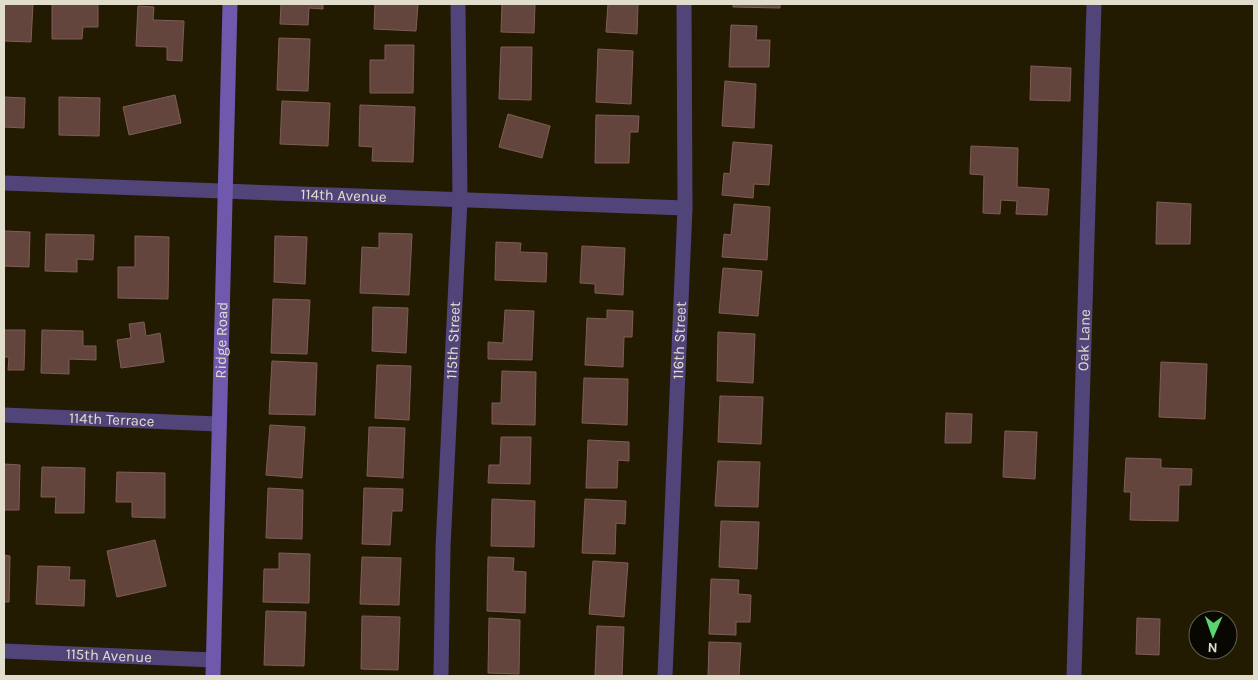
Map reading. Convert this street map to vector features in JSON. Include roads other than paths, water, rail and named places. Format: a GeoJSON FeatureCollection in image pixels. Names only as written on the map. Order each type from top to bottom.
{"type":"FeatureCollection","features":[{"type":"Feature","properties":{"kind":"street","name":"Ridge Road"},"geometry":{"type":"LineString","coordinates":[[213,676],[230,4]]}},
{"type":"Feature","properties":{"kind":"street","name":"115th Street"},"geometry":{"type":"LineString","coordinates":[[441,676],[443,538],[460,200],[458,4]]}},
{"type":"Feature","properties":{"kind":"street","name":"116th Street"},"geometry":{"type":"LineString","coordinates":[[665,676],[684,208],[684,4]]}},
{"type":"Feature","properties":{"kind":"street","name":"Oak Lane"},"geometry":{"type":"LineString","coordinates":[[1074,676],[1094,4]]}},
{"type":"Feature","properties":{"kind":"street","name":"114th Avenue"},"geometry":{"type":"LineString","coordinates":[[4,183],[684,208]]}},
{"type":"Feature","properties":{"kind":"street","name":"114th Terrace"},"geometry":{"type":"LineString","coordinates":[[4,415],[218,424]]}},
{"type":"Feature","properties":{"kind":"street","name":"115th Avenue"},"geometry":{"type":"LineString","coordinates":[[4,651],[213,660]]}}]}
